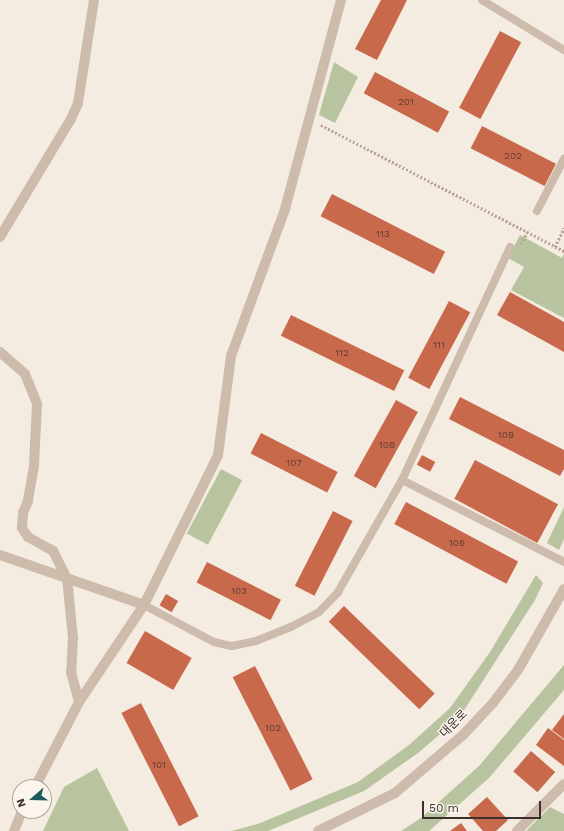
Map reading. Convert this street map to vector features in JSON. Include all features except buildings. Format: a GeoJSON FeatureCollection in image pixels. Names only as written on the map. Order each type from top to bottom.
{"type":"FeatureCollection","features":[{"type":"Feature","properties":{"kind":"street"},"geometry":{"type":"LineString","coordinates":[[0,236],[71,119],[78,103],[94,0]]}},
{"type":"Feature","properties":{"kind":"street"},"geometry":{"type":"LineString","coordinates":[[39,779],[80,702],[144,605],[218,455],[231,356],[285,209],[310,119],[340,0]]}},
{"type":"Feature","properties":{"kind":"street"},"geometry":{"type":"LineString","coordinates":[[0,352],[25,374],[37,404],[34,466],[28,501],[23,513],[22,528],[28,537],[52,551],[67,578],[73,638],[71,672],[80,702]]}},
{"type":"Feature","properties":{"kind":"street"},"geometry":{"type":"LineString","coordinates":[[0,555],[144,605]]}},
{"type":"Feature","properties":{"kind":"street","name":"대운로"},"geometry":{"type":"LineString","coordinates":[[318,831],[395,793],[463,735],[493,702],[518,670],[564,589]]}},
{"type":"Feature","properties":{"kind":"street"},"geometry":{"type":"LineString","coordinates":[[517,831],[564,784]]}},
{"type":"Feature","properties":{"kind":"street"},"geometry":{"type":"LineString","coordinates":[[14,831],[19,819]]}},
{"type":"Feature","properties":{"kind":"lane"},"geometry":{"type":"LineString","coordinates":[[482,0],[564,50]]}},
{"type":"Feature","properties":{"kind":"lane"},"geometry":{"type":"LineString","coordinates":[[537,211],[564,159]]}},
{"type":"Feature","properties":{"kind":"lane"},"geometry":{"type":"LineString","coordinates":[[144,605],[214,642],[232,646],[256,641],[290,627],[319,612],[338,592],[402,480],[510,247]]}},
{"type":"Feature","properties":{"kind":"lane"},"geometry":{"type":"LineString","coordinates":[[402,480],[564,562]]}},
{"type":"Feature","properties":{"kind":"path"},"geometry":{"type":"LineString","coordinates":[[310,119],[564,251]]}},
{"type":"Feature","properties":{"kind":"path"},"geometry":{"type":"LineString","coordinates":[[555,247],[564,228]]}},
{"type":"Feature","properties":{"kind":"green space"},"geometry":{"type":"Polygon","coordinates":[[[334,62],[358,77],[335,123],[319,115],[334,62]]]}},
{"type":"Feature","properties":{"kind":"green space"},"geometry":{"type":"Polygon","coordinates":[[[520,235],[562,258],[564,254],[564,318],[511,290],[524,267],[508,258],[520,235]]]}},
{"type":"Feature","properties":{"kind":"green space"},"geometry":{"type":"Polygon","coordinates":[[[221,469],[242,480],[208,545],[187,533],[221,469]]]}},
{"type":"Feature","properties":{"kind":"green space"},"geometry":{"type":"Polygon","coordinates":[[[564,507],[564,539],[559,550],[547,543],[564,507]]]}},
{"type":"Feature","properties":{"kind":"green space"},"geometry":{"type":"Polygon","coordinates":[[[536,575],[543,583],[535,600],[459,718],[418,753],[364,791],[268,831],[231,831],[258,824],[358,782],[409,745],[450,708],[490,652],[536,575]]]}},
{"type":"Feature","properties":{"kind":"green space"},"geometry":{"type":"Polygon","coordinates":[[[564,665],[564,690],[489,778],[429,831],[401,831],[421,818],[479,766],[564,665]]]}},
{"type":"Feature","properties":{"kind":"green space"},"geometry":{"type":"Polygon","coordinates":[[[97,768],[129,831],[43,831],[49,819],[52,819],[52,812],[64,787],[97,768]]]}},
{"type":"Feature","properties":{"kind":"green space"},"geometry":{"type":"Polygon","coordinates":[[[550,807],[564,814],[564,831],[526,831],[550,807]]]}}]}
